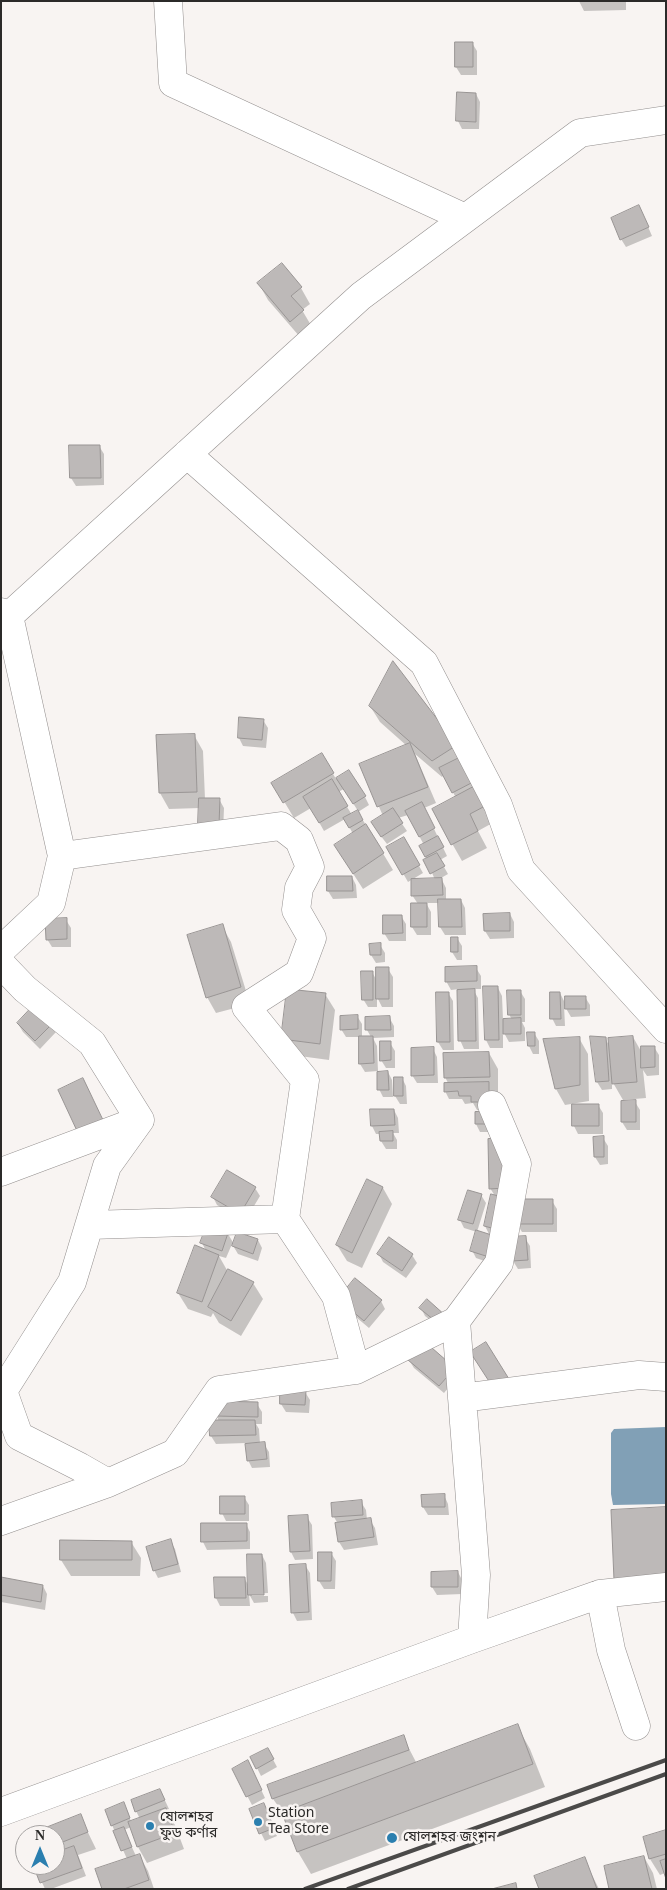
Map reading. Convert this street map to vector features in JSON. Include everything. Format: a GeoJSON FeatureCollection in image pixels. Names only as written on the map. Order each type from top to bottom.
{"type":"FeatureCollection","features":[{"type":"Feature","properties":{"kind":"street"},"geometry":{"type":"LineString","coordinates":[[168,1],[173,83],[465,218]]}},
{"type":"Feature","properties":{"kind":"street"},"geometry":{"type":"LineString","coordinates":[[1,950],[51,903],[62,856],[5,614],[187,454],[361,296],[580,132],[666,120]]}},
{"type":"Feature","properties":{"kind":"street"},"geometry":{"type":"LineString","coordinates":[[187,454],[424,663],[498,805],[521,870],[666,1030]]}},
{"type":"Feature","properties":{"kind":"street"},"geometry":{"type":"LineString","coordinates":[[62,856],[281,826],[299,840],[310,868],[299,888],[296,910],[312,938],[299,973],[246,1008],[305,1080],[285,1219],[336,1296],[356,1370]]}},
{"type":"Feature","properties":{"kind":"street"},"geometry":{"type":"LineString","coordinates":[[1,964],[25,988],[92,1043],[140,1120]]}},
{"type":"Feature","properties":{"kind":"street"},"geometry":{"type":"LineString","coordinates":[[1,1522],[108,1483],[175,1453],[219,1390],[356,1370],[456,1321],[499,1263],[517,1164],[492,1106]]}},
{"type":"Feature","properties":{"kind":"street"},"geometry":{"type":"LineString","coordinates":[[1,1172],[140,1120]]}},
{"type":"Feature","properties":{"kind":"street"},"geometry":{"type":"LineString","coordinates":[[108,1483],[80,1466],[19,1436],[3,1391],[72,1282],[107,1166],[140,1120]]}},
{"type":"Feature","properties":{"kind":"street"},"geometry":{"type":"LineString","coordinates":[[90,1225],[285,1219]]}},
{"type":"Feature","properties":{"kind":"street"},"geometry":{"type":"LineString","coordinates":[[456,1321],[476,1575],[472,1639]]}},
{"type":"Feature","properties":{"kind":"street"},"geometry":{"type":"LineString","coordinates":[[462,1398],[639,1375],[666,1377]]}},
{"type":"Feature","properties":{"kind":"street"},"geometry":{"type":"LineString","coordinates":[[1,1812],[600,1594],[666,1587]]}},
{"type":"Feature","properties":{"kind":"street"},"geometry":{"type":"LineString","coordinates":[[600,1594],[612,1650],[636,1726]]}},
{"type":"Feature","properties":{"kind":"water"},"geometry":{"type":"Polygon","coordinates":[[[666,1427],[666,1504],[613,1505],[611,1494],[611,1433],[614,1429],[666,1427]]]}},
{"type":"Feature","properties":{"kind":"building"},"geometry":{"type":"Polygon","coordinates":[[[455,42],[473,42],[473,67],[455,67],[455,42]]]}},
{"type":"Feature","properties":{"kind":"building"},"geometry":{"type":"Polygon","coordinates":[[[457,92],[476,93],[476,122],[456,121],[457,92]]]}},
{"type":"Feature","properties":{"kind":"building"},"geometry":{"type":"Polygon","coordinates":[[[639,205],[649,227],[620,240],[611,218],[639,205]]]}},
{"type":"Feature","properties":{"kind":"building"},"geometry":{"type":"Polygon","coordinates":[[[282,263],[302,287],[291,296],[304,310],[290,322],[257,283],[282,263]]]}},
{"type":"Feature","properties":{"kind":"building"},"geometry":{"type":"Polygon","coordinates":[[[69,445],[100,445],[101,478],[70,478],[69,445]]]}},
{"type":"Feature","properties":{"kind":"building"},"geometry":{"type":"Polygon","coordinates":[[[393,661],[457,745],[432,761],[369,706],[393,661]]]}},
{"type":"Feature","properties":{"kind":"building"},"geometry":{"type":"Polygon","coordinates":[[[239,717],[264,719],[262,740],[238,738],[239,717]]]}},
{"type":"Feature","properties":{"kind":"building"},"geometry":{"type":"Polygon","coordinates":[[[195,734],[197,792],[159,793],[156,735],[195,734]]]}},
{"type":"Feature","properties":{"kind":"building"},"geometry":{"type":"Polygon","coordinates":[[[410,743],[428,787],[377,807],[359,764],[410,743]]]}},
{"type":"Feature","properties":{"kind":"building"},"geometry":{"type":"Polygon","coordinates":[[[322,753],[334,773],[283,803],[271,783],[322,753]]]}},
{"type":"Feature","properties":{"kind":"building"},"geometry":{"type":"Polygon","coordinates":[[[465,755],[477,780],[452,793],[439,768],[465,755]]]}},
{"type":"Feature","properties":{"kind":"building"},"geometry":{"type":"Polygon","coordinates":[[[349,770],[366,796],[353,804],[336,778],[349,770]]]}},
{"type":"Feature","properties":{"kind":"building"},"geometry":{"type":"Polygon","coordinates":[[[332,779],[348,806],[319,823],[303,797],[332,779]]]}},
{"type":"Feature","properties":{"kind":"building"},"geometry":{"type":"Polygon","coordinates":[[[477,785],[487,805],[470,814],[478,831],[451,845],[432,809],[477,785]]]}},
{"type":"Feature","properties":{"kind":"building"},"geometry":{"type":"Polygon","coordinates":[[[199,798],[220,798],[219,825],[198,824],[199,798]]]}},
{"type":"Feature","properties":{"kind":"building"},"geometry":{"type":"Polygon","coordinates":[[[422,802],[435,828],[419,837],[405,811],[422,802]]]}},
{"type":"Feature","properties":{"kind":"building"},"geometry":{"type":"Polygon","coordinates":[[[393,808],[403,823],[381,837],[371,822],[393,808]]]}},
{"type":"Feature","properties":{"kind":"building"},"geometry":{"type":"Polygon","coordinates":[[[358,810],[363,820],[349,828],[343,818],[358,810]]]}},
{"type":"Feature","properties":{"kind":"building"},"geometry":{"type":"Polygon","coordinates":[[[366,824],[384,853],[353,874],[334,845],[366,824]]]}},
{"type":"Feature","properties":{"kind":"building"},"geometry":{"type":"Polygon","coordinates":[[[438,836],[444,847],[425,857],[419,846],[438,836]]]}},
{"type":"Feature","properties":{"kind":"building"},"geometry":{"type":"Polygon","coordinates":[[[404,837],[420,865],[402,875],[386,847],[404,837]]]}},
{"type":"Feature","properties":{"kind":"building"},"geometry":{"type":"Polygon","coordinates":[[[437,853],[445,866],[430,874],[423,860],[437,853]]]}},
{"type":"Feature","properties":{"kind":"building"},"geometry":{"type":"Polygon","coordinates":[[[327,876],[352,876],[353,891],[327,891],[327,876]]]}},
{"type":"Feature","properties":{"kind":"building"},"geometry":{"type":"Polygon","coordinates":[[[442,878],[443,895],[411,896],[411,879],[442,878]]]}},
{"type":"Feature","properties":{"kind":"building"},"geometry":{"type":"Polygon","coordinates":[[[438,899],[461,899],[462,927],[439,927],[438,899]]]}},
{"type":"Feature","properties":{"kind":"building"},"geometry":{"type":"Polygon","coordinates":[[[411,903],[427,903],[427,927],[411,927],[411,903]]]}},
{"type":"Feature","properties":{"kind":"building"},"geometry":{"type":"Polygon","coordinates":[[[510,913],[510,931],[484,931],[483,914],[510,913]]]}},
{"type":"Feature","properties":{"kind":"building"},"geometry":{"type":"Polygon","coordinates":[[[383,915],[402,915],[403,933],[383,934],[383,915]]]}},
{"type":"Feature","properties":{"kind":"building"},"geometry":{"type":"Polygon","coordinates":[[[67,918],[67,939],[46,940],[45,919],[67,918]]]}},
{"type":"Feature","properties":{"kind":"building"},"geometry":{"type":"Polygon","coordinates":[[[223,924],[241,987],[206,998],[187,935],[223,924]]]}},
{"type":"Feature","properties":{"kind":"building"},"geometry":{"type":"Polygon","coordinates":[[[451,937],[458,937],[458,952],[451,952],[451,937]]]}},
{"type":"Feature","properties":{"kind":"building"},"geometry":{"type":"Polygon","coordinates":[[[381,943],[381,955],[370,955],[369,944],[381,943]]]}},
{"type":"Feature","properties":{"kind":"building"},"geometry":{"type":"Polygon","coordinates":[[[477,966],[477,981],[445,982],[445,967],[477,966]]]}},
{"type":"Feature","properties":{"kind":"building"},"geometry":{"type":"Polygon","coordinates":[[[376,967],[389,967],[389,999],[376,999],[376,967]]]}},
{"type":"Feature","properties":{"kind":"building"},"geometry":{"type":"Polygon","coordinates":[[[361,971],[373,971],[373,1000],[362,1000],[361,971]]]}},
{"type":"Feature","properties":{"kind":"building"},"geometry":{"type":"Polygon","coordinates":[[[483,986],[498,986],[499,1040],[485,1040],[483,986]]]}},
{"type":"Feature","properties":{"kind":"building"},"geometry":{"type":"Polygon","coordinates":[[[287,989],[326,993],[320,1044],[281,1039],[287,989]]]}},
{"type":"Feature","properties":{"kind":"building"},"geometry":{"type":"Polygon","coordinates":[[[475,989],[476,1041],[458,1041],[457,990],[475,989]]]}},
{"type":"Feature","properties":{"kind":"building"},"geometry":{"type":"Polygon","coordinates":[[[507,990],[521,990],[521,1015],[508,1015],[507,990]]]}},
{"type":"Feature","properties":{"kind":"building"},"geometry":{"type":"Polygon","coordinates":[[[436,992],[449,992],[450,1042],[437,1042],[436,992]]]}},
{"type":"Feature","properties":{"kind":"building"},"geometry":{"type":"Polygon","coordinates":[[[550,992],[560,992],[561,1019],[550,1019],[550,992]]]}},
{"type":"Feature","properties":{"kind":"building"},"geometry":{"type":"Polygon","coordinates":[[[565,996],[586,996],[586,1009],[565,1009],[565,996]]]}},
{"type":"Feature","properties":{"kind":"building"},"geometry":{"type":"Polygon","coordinates":[[[34,1005],[53,1023],[35,1041],[17,1023],[34,1005]]]}},
{"type":"Feature","properties":{"kind":"building"},"geometry":{"type":"Polygon","coordinates":[[[358,1015],[358,1029],[340,1030],[340,1016],[358,1015]]]}},
{"type":"Feature","properties":{"kind":"building"},"geometry":{"type":"Polygon","coordinates":[[[390,1016],[391,1030],[365,1030],[365,1017],[390,1016]]]}},
{"type":"Feature","properties":{"kind":"building"},"geometry":{"type":"Polygon","coordinates":[[[521,1018],[521,1034],[503,1034],[503,1019],[521,1018]]]}},
{"type":"Feature","properties":{"kind":"building"},"geometry":{"type":"Polygon","coordinates":[[[527,1032],[535,1032],[535,1046],[528,1046],[527,1032]]]}},
{"type":"Feature","properties":{"kind":"building"},"geometry":{"type":"Polygon","coordinates":[[[359,1036],[373,1036],[374,1063],[359,1064],[359,1036]]]}},
{"type":"Feature","properties":{"kind":"building"},"geometry":{"type":"Polygon","coordinates":[[[590,1036],[606,1037],[609,1081],[596,1082],[590,1036]]]}},
{"type":"Feature","properties":{"kind":"building"},"geometry":{"type":"Polygon","coordinates":[[[633,1036],[637,1082],[612,1084],[608,1038],[633,1036]]]}},
{"type":"Feature","properties":{"kind":"building"},"geometry":{"type":"Polygon","coordinates":[[[580,1037],[580,1085],[555,1089],[543,1039],[580,1037]]]}},
{"type":"Feature","properties":{"kind":"building"},"geometry":{"type":"Polygon","coordinates":[[[380,1041],[391,1041],[391,1060],[380,1061],[380,1041]]]}},
{"type":"Feature","properties":{"kind":"building"},"geometry":{"type":"Polygon","coordinates":[[[641,1046],[655,1046],[655,1067],[641,1068],[641,1046]]]}},
{"type":"Feature","properties":{"kind":"building"},"geometry":{"type":"Polygon","coordinates":[[[434,1047],[434,1075],[411,1076],[411,1048],[434,1047]]]}},
{"type":"Feature","properties":{"kind":"building"},"geometry":{"type":"Polygon","coordinates":[[[489,1052],[490,1077],[444,1078],[443,1053],[489,1052]]]}},
{"type":"Feature","properties":{"kind":"building"},"geometry":{"type":"Polygon","coordinates":[[[388,1071],[389,1090],[377,1090],[377,1072],[388,1071]]]}},
{"type":"Feature","properties":{"kind":"building"},"geometry":{"type":"Polygon","coordinates":[[[394,1077],[403,1077],[403,1096],[394,1096],[394,1077]]]}},
{"type":"Feature","properties":{"kind":"building"},"geometry":{"type":"Polygon","coordinates":[[[83,1078],[103,1120],[78,1133],[58,1090],[83,1078]]]}},
{"type":"Feature","properties":{"kind":"building"},"geometry":{"type":"Polygon","coordinates":[[[489,1082],[489,1102],[471,1102],[471,1096],[459,1096],[458,1091],[444,1092],[444,1083],[489,1082]]]}},
{"type":"Feature","properties":{"kind":"building"},"geometry":{"type":"Polygon","coordinates":[[[636,1100],[636,1122],[621,1122],[621,1101],[636,1100]]]}},
{"type":"Feature","properties":{"kind":"building"},"geometry":{"type":"Polygon","coordinates":[[[572,1104],[599,1104],[599,1126],[572,1126],[572,1104]]]}},
{"type":"Feature","properties":{"kind":"building"},"geometry":{"type":"Polygon","coordinates":[[[370,1109],[394,1109],[395,1125],[371,1126],[370,1109]]]}},
{"type":"Feature","properties":{"kind":"building"},"geometry":{"type":"Polygon","coordinates":[[[493,1111],[493,1124],[475,1124],[475,1112],[493,1111]]]}},
{"type":"Feature","properties":{"kind":"building"},"geometry":{"type":"Polygon","coordinates":[[[393,1131],[393,1141],[380,1141],[379,1132],[393,1131]]]}},
{"type":"Feature","properties":{"kind":"building"},"geometry":{"type":"Polygon","coordinates":[[[604,1136],[604,1157],[594,1157],[593,1137],[604,1136]]]}},
{"type":"Feature","properties":{"kind":"building"},"geometry":{"type":"Polygon","coordinates":[[[504,1138],[505,1188],[489,1189],[488,1139],[504,1138]]]}},
{"type":"Feature","properties":{"kind":"building"},"geometry":{"type":"Polygon","coordinates":[[[227,1170],[256,1187],[240,1214],[211,1197],[227,1170]]]}},
{"type":"Feature","properties":{"kind":"building"},"geometry":{"type":"Polygon","coordinates":[[[367,1179],[383,1187],[352,1253],[336,1245],[367,1179]]]}},
{"type":"Feature","properties":{"kind":"building"},"geometry":{"type":"Polygon","coordinates":[[[468,1190],[482,1194],[473,1224],[458,1220],[468,1190]]]}},
{"type":"Feature","properties":{"kind":"building"},"geometry":{"type":"Polygon","coordinates":[[[491,1194],[506,1198],[499,1230],[484,1226],[491,1194]]]}},
{"type":"Feature","properties":{"kind":"building"},"geometry":{"type":"Polygon","coordinates":[[[516,1199],[553,1199],[553,1224],[516,1224],[516,1199]]]}},
{"type":"Feature","properties":{"kind":"building"},"geometry":{"type":"Polygon","coordinates":[[[207,1225],[228,1233],[222,1251],[200,1243],[207,1225]]]}},
{"type":"Feature","properties":{"kind":"building"},"geometry":{"type":"Polygon","coordinates":[[[476,1230],[498,1237],[492,1258],[470,1251],[476,1230]]]}},
{"type":"Feature","properties":{"kind":"building"},"geometry":{"type":"Polygon","coordinates":[[[237,1232],[258,1239],[253,1254],[232,1246],[237,1232]]]}},
{"type":"Feature","properties":{"kind":"building"},"geometry":{"type":"Polygon","coordinates":[[[526,1236],[528,1260],[512,1261],[510,1237],[526,1236]]]}},
{"type":"Feature","properties":{"kind":"building"},"geometry":{"type":"Polygon","coordinates":[[[389,1237],[413,1254],[402,1271],[377,1254],[389,1237]]]}},
{"type":"Feature","properties":{"kind":"building"},"geometry":{"type":"Polygon","coordinates":[[[195,1245],[219,1255],[202,1302],[177,1293],[195,1245]]]}},
{"type":"Feature","properties":{"kind":"building"},"geometry":{"type":"Polygon","coordinates":[[[228,1269],[254,1282],[231,1321],[208,1307],[228,1269]]]}},
{"type":"Feature","properties":{"kind":"building"},"geometry":{"type":"Polygon","coordinates":[[[355,1278],[382,1300],[364,1321],[338,1299],[355,1278]]]}},
{"type":"Feature","properties":{"kind":"building"},"geometry":{"type":"Polygon","coordinates":[[[427,1299],[446,1316],[439,1324],[419,1308],[427,1299]]]}},
{"type":"Feature","properties":{"kind":"building"},"geometry":{"type":"Polygon","coordinates":[[[424,1341],[455,1368],[439,1386],[408,1360],[424,1341]]]}},
{"type":"Feature","properties":{"kind":"building"},"geometry":{"type":"Polygon","coordinates":[[[486,1342],[509,1379],[494,1389],[470,1352],[486,1342]]]}},
{"type":"Feature","properties":{"kind":"building"},"geometry":{"type":"Polygon","coordinates":[[[280,1389],[306,1391],[305,1405],[280,1404],[280,1389]]]}},
{"type":"Feature","properties":{"kind":"building"},"geometry":{"type":"Polygon","coordinates":[[[215,1401],[258,1402],[258,1417],[215,1416],[215,1401]]]}},
{"type":"Feature","properties":{"kind":"building"},"geometry":{"type":"Polygon","coordinates":[[[209,1420],[255,1420],[256,1435],[210,1436],[209,1420]]]}},
{"type":"Feature","properties":{"kind":"building"},"geometry":{"type":"Polygon","coordinates":[[[265,1442],[267,1459],[247,1461],[245,1444],[265,1442]]]}},
{"type":"Feature","properties":{"kind":"building"},"geometry":{"type":"Polygon","coordinates":[[[445,1494],[445,1507],[422,1507],[421,1495],[445,1494]]]}},
{"type":"Feature","properties":{"kind":"building"},"geometry":{"type":"Polygon","coordinates":[[[220,1496],[245,1496],[245,1514],[220,1514],[220,1496]]]}},
{"type":"Feature","properties":{"kind":"building"},"geometry":{"type":"Polygon","coordinates":[[[362,1500],[363,1515],[332,1517],[331,1503],[362,1500]]]}},
{"type":"Feature","properties":{"kind":"building"},"geometry":{"type":"Polygon","coordinates":[[[666,1507],[666,1578],[614,1580],[611,1510],[666,1507]]]}},
{"type":"Feature","properties":{"kind":"building"},"geometry":{"type":"Polygon","coordinates":[[[308,1515],[310,1551],[290,1552],[288,1516],[308,1515]]]}},
{"type":"Feature","properties":{"kind":"building"},"geometry":{"type":"Polygon","coordinates":[[[371,1518],[374,1537],[338,1542],[335,1523],[371,1518]]]}},
{"type":"Feature","properties":{"kind":"building"},"geometry":{"type":"Polygon","coordinates":[[[201,1523],[247,1523],[247,1541],[201,1542],[201,1523]]]}},
{"type":"Feature","properties":{"kind":"building"},"geometry":{"type":"Polygon","coordinates":[[[171,1539],[178,1564],[153,1571],[146,1547],[171,1539]]]}},
{"type":"Feature","properties":{"kind":"building"},"geometry":{"type":"Polygon","coordinates":[[[60,1540],[132,1541],[132,1560],[60,1560],[60,1540]]]}},
{"type":"Feature","properties":{"kind":"building"},"geometry":{"type":"Polygon","coordinates":[[[318,1552],[332,1552],[331,1581],[318,1581],[318,1552]]]}},
{"type":"Feature","properties":{"kind":"building"},"geometry":{"type":"Polygon","coordinates":[[[247,1554],[262,1554],[264,1595],[248,1595],[247,1554]]]}},
{"type":"Feature","properties":{"kind":"building"},"geometry":{"type":"Polygon","coordinates":[[[306,1564],[309,1612],[291,1613],[289,1565],[306,1564]]]}},
{"type":"Feature","properties":{"kind":"building"},"geometry":{"type":"Polygon","coordinates":[[[458,1571],[458,1587],[431,1587],[431,1572],[458,1571]]]}},
{"type":"Feature","properties":{"kind":"building"},"geometry":{"type":"Polygon","coordinates":[[[1,1577],[43,1585],[41,1602],[1,1595],[1,1577]]]}},
{"type":"Feature","properties":{"kind":"building"},"geometry":{"type":"Polygon","coordinates":[[[214,1577],[245,1577],[246,1598],[215,1598],[214,1577]]]}},
{"type":"Feature","properties":{"kind":"building","name":"ষোলশহর জংশন"},"geometry":{"type":"Polygon","coordinates":[[[518,1724],[533,1764],[297,1852],[282,1813],[518,1724]]]}},
{"type":"Feature","properties":{"kind":"building"},"geometry":{"type":"Polygon","coordinates":[[[404,1735],[409,1750],[272,1799],[267,1785],[404,1735]]]}},
{"type":"Feature","properties":{"kind":"building"},"geometry":{"type":"Polygon","coordinates":[[[268,1748],[274,1759],[256,1769],[250,1757],[268,1748]]]}},
{"type":"Feature","properties":{"kind":"building"},"geometry":{"type":"Polygon","coordinates":[[[248,1760],[262,1790],[246,1797],[232,1769],[248,1760]]]}},
{"type":"Feature","properties":{"kind":"building"},"geometry":{"type":"Polygon","coordinates":[[[160,1789],[165,1800],[135,1812],[131,1800],[160,1789]]]}},
{"type":"Feature","properties":{"kind":"building"},"geometry":{"type":"Polygon","coordinates":[[[124,1802],[130,1818],[111,1826],[105,1810],[124,1802]]]}},
{"type":"Feature","properties":{"kind":"building"},"geometry":{"type":"Polygon","coordinates":[[[264,1803],[274,1828],[259,1834],[249,1809],[264,1803]]]}},
{"type":"Feature","properties":{"kind":"building"},"geometry":{"type":"Polygon","coordinates":[[[166,1808],[175,1833],[137,1847],[128,1822],[166,1808]]]}},
{"type":"Feature","properties":{"kind":"building"},"geometry":{"type":"Polygon","coordinates":[[[81,1814],[88,1832],[65,1841],[65,1825],[53,1825],[81,1814]]]}},
{"type":"Feature","properties":{"kind":"building"},"geometry":{"type":"Polygon","coordinates":[[[124,1827],[132,1847],[121,1851],[113,1831],[124,1827]]]}},
{"type":"Feature","properties":{"kind":"building"},"geometry":{"type":"Polygon","coordinates":[[[666,1830],[666,1854],[649,1859],[643,1837],[666,1830]]]}},
{"type":"Feature","properties":{"kind":"building"},"geometry":{"type":"Polygon","coordinates":[[[74,1846],[82,1868],[65,1874],[65,1849],[74,1846]]]}},
{"type":"Feature","properties":{"kind":"building"},"geometry":{"type":"Polygon","coordinates":[[[140,1854],[149,1880],[124,1889],[102,1889],[95,1869],[140,1854]]]}},
{"type":"Feature","properties":{"kind":"building"},"geometry":{"type":"Polygon","coordinates":[[[644,1856],[652,1889],[609,1889],[604,1866],[644,1856]]]}},
{"type":"Feature","properties":{"kind":"building"},"geometry":{"type":"Polygon","coordinates":[[[585,1857],[597,1889],[539,1889],[534,1876],[585,1857]]]}},
{"type":"Feature","properties":{"kind":"building"},"geometry":{"type":"Polygon","coordinates":[[[666,1859],[666,1879],[660,1861],[666,1859]]]}},
{"type":"Feature","properties":{"kind":"building"},"geometry":{"type":"Polygon","coordinates":[[[37,1875],[62,1875],[40,1883],[37,1875]]]}},
{"type":"Feature","properties":{"kind":"building"},"geometry":{"type":"Polygon","coordinates":[[[516,1883],[517,1889],[492,1889],[516,1883]]]}},
{"type":"Feature","properties":{"kind":"railway"},"geometry":{"type":"LineString","coordinates":[[305,1889],[666,1760]]}},
{"type":"Feature","properties":{"kind":"railway"},"geometry":{"type":"LineString","coordinates":[[348,1889],[666,1774]]}},
{"type":"Feature","properties":{"kind":"place","name":"Station Tea Store"},"geometry":{"type":"Point","coordinates":[258,1822]}},
{"type":"Feature","properties":{"kind":"place","name":"ষোলশহর ফুড কর্ণার"},"geometry":{"type":"Point","coordinates":[150,1826]}},
{"type":"Feature","properties":{"kind":"place","name":"ষোলশহর জংশন"},"geometry":{"type":"Point","coordinates":[392,1838]}}]}
